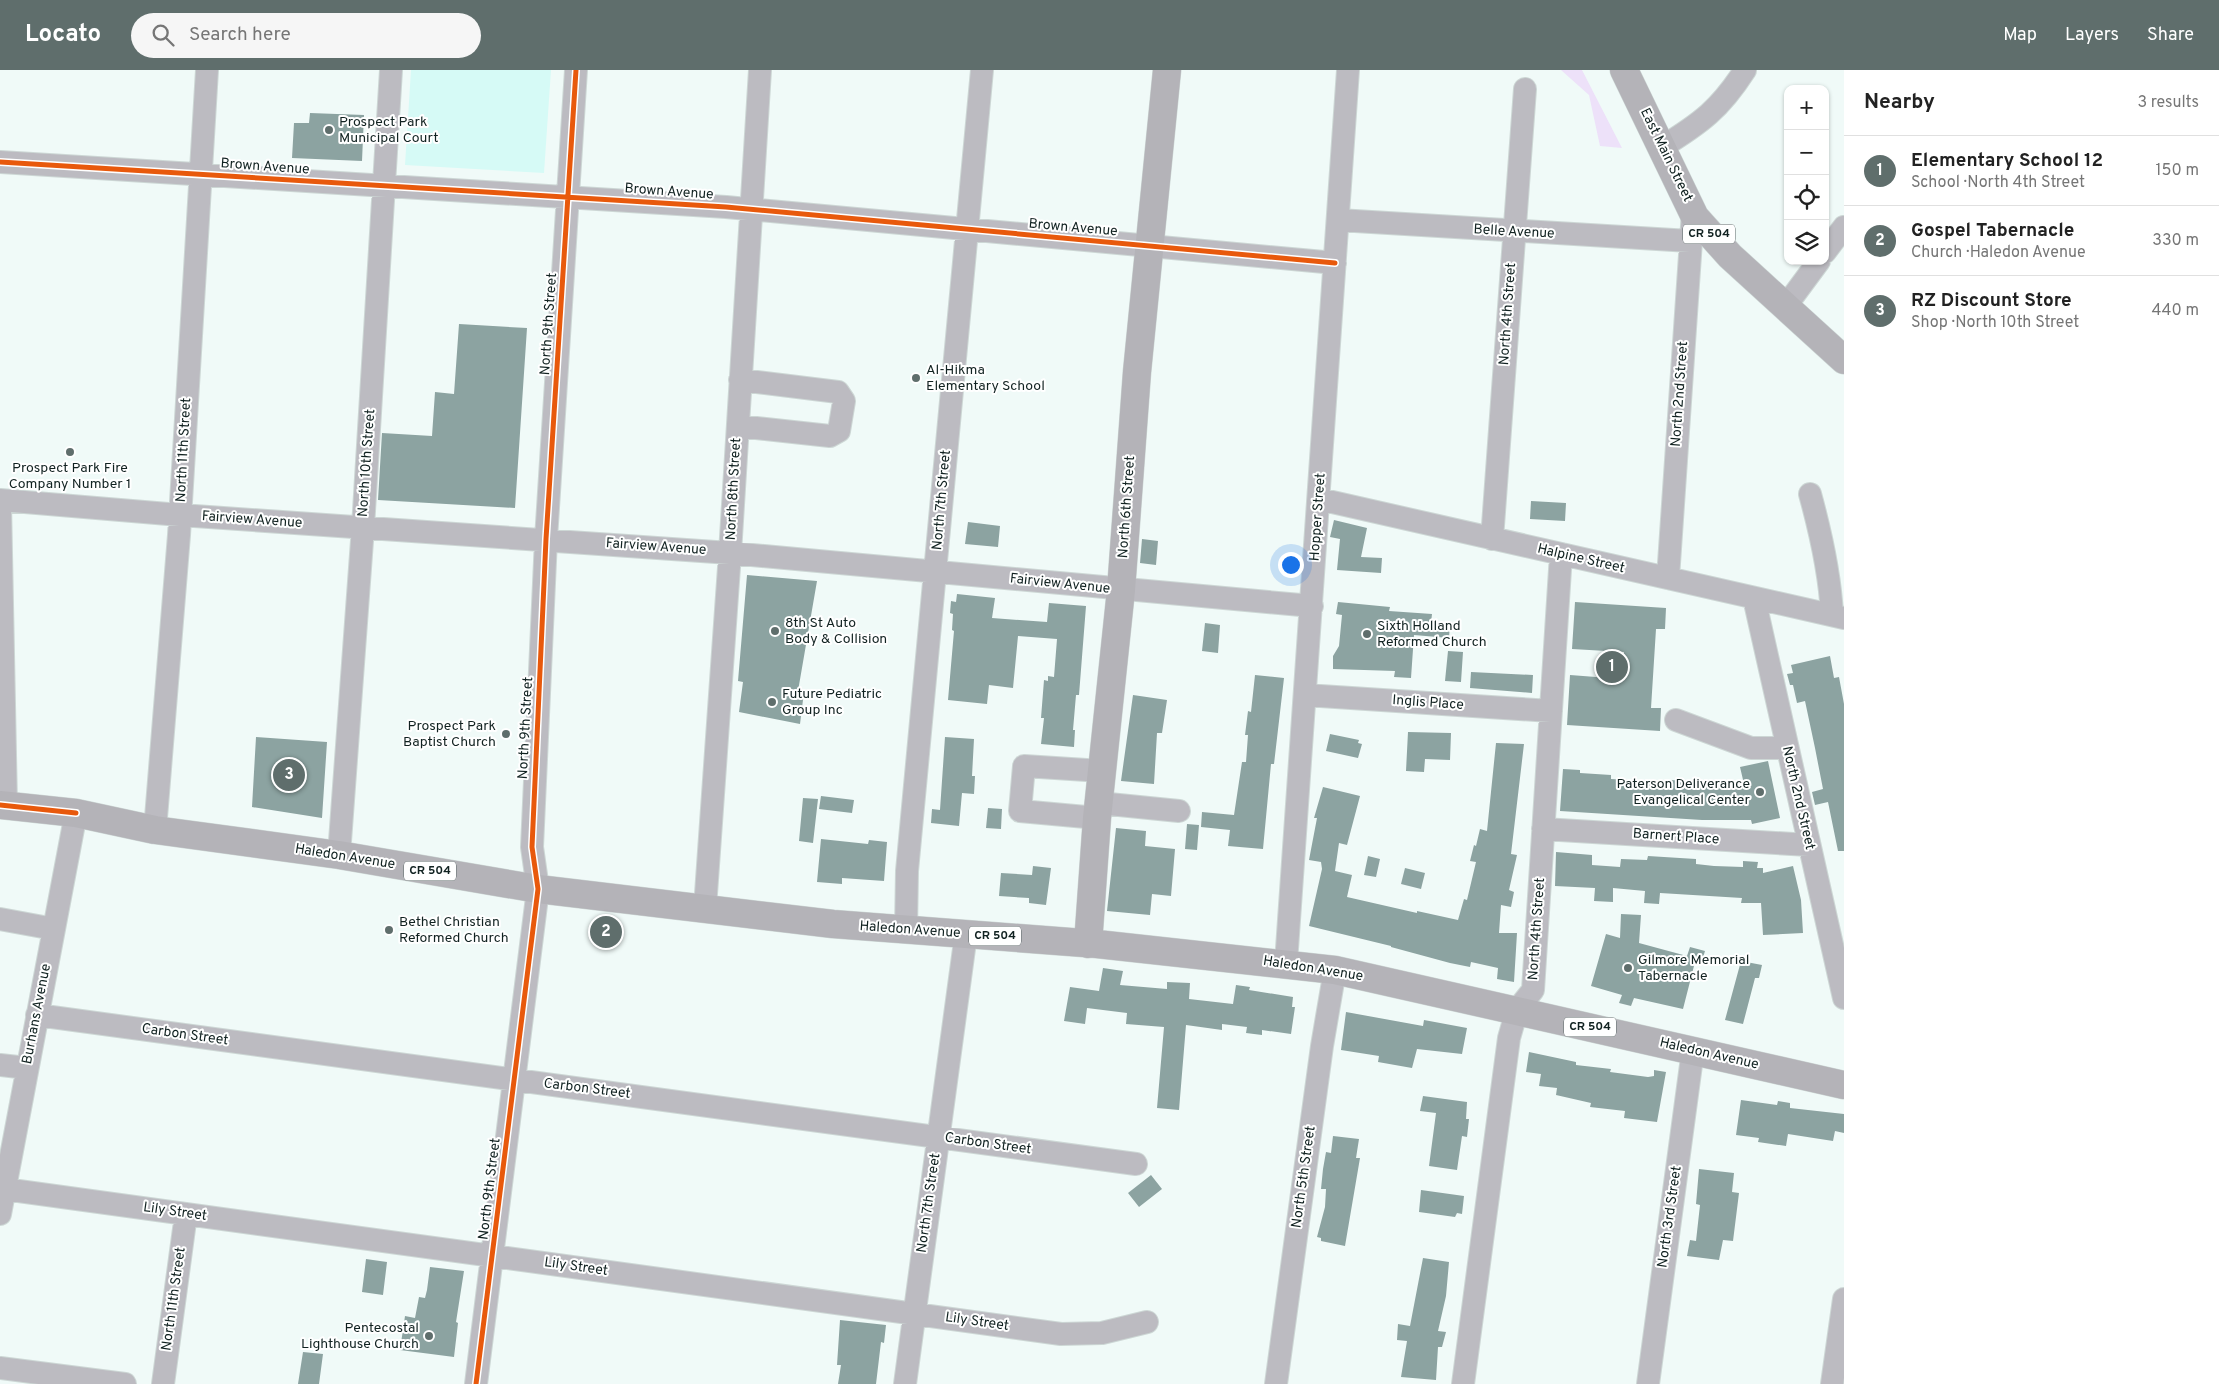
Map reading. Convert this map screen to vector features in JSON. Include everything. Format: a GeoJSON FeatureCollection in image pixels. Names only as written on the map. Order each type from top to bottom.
{"type":"FeatureCollection","features":[{"type":"Feature","properties":{"kind":"main road","name":"North 6th Street"},"geometry":{"type":"LineString","coordinates":[[1088,944],[1098,810],[1121,590],[1137,372],[1151,247],[1167,70]]}},
{"type":"Feature","properties":{"kind":"main road","name":"East Main Street"},"geometry":{"type":"LineString","coordinates":[[1624,70],[1693,211],[1706,230],[1730,256],[1844,360]]}},
{"type":"Feature","properties":{"kind":"main road","name":"Haledon Avenue"},"geometry":{"type":"LineString","coordinates":[[3,805],[76,814],[155,830],[338,855],[538,889],[906,930],[1088,944],[1286,963],[1335,970],[1844,1085]]}},
{"type":"Feature","properties":{"kind":"street","name":"North 11th Street"},"geometry":{"type":"LineString","coordinates":[[155,830],[180,516],[207,70]]}},
{"type":"Feature","properties":{"kind":"street","name":"North 10th Street"},"geometry":{"type":"LineString","coordinates":[[338,855],[363,527],[391,70]]}},
{"type":"Feature","properties":{"kind":"street","name":"North 9th Street"},"geometry":{"type":"LineString","coordinates":[[476,1384],[516,1080],[538,889],[532,847],[546,538],[576,70]]}},
{"type":"Feature","properties":{"kind":"street","name":"North 8th Street"},"geometry":{"type":"LineString","coordinates":[[705,908],[730,553],[760,70]]}},
{"type":"Feature","properties":{"kind":"street","name":"North 7th Street"},"geometry":{"type":"LineString","coordinates":[[906,930],[907,871],[982,70]]}},
{"type":"Feature","properties":{"kind":"street","name":"Hopper Street"},"geometry":{"type":"LineString","coordinates":[[1286,963],[1348,70]]}},
{"type":"Feature","properties":{"kind":"street"},"geometry":{"type":"LineString","coordinates":[[1662,147],[1701,124],[1730,94],[1745,70]]}},
{"type":"Feature","properties":{"kind":"street","name":"North 4th Street"},"geometry":{"type":"LineString","coordinates":[[1492,539],[1525,89]]}},
{"type":"Feature","properties":{"kind":"street","name":"Brown Avenue"},"geometry":{"type":"LineString","coordinates":[[0,162],[752,209],[1335,263]]}},
{"type":"Feature","properties":{"kind":"street","name":"North 2nd Street"},"geometry":{"type":"LineString","coordinates":[[1668,578],[1693,211]]}},
{"type":"Feature","properties":{"kind":"street","name":"Belle Avenue"},"geometry":{"type":"LineString","coordinates":[[1338,220],[1690,241]]}},
{"type":"Feature","properties":{"kind":"street"},"geometry":{"type":"LineString","coordinates":[[1829,247],[1844,227]]}},
{"type":"Feature","properties":{"kind":"street"},"geometry":{"type":"LineString","coordinates":[[1785,307],[1816,265]]}},
{"type":"Feature","properties":{"kind":"street"},"geometry":{"type":"LineString","coordinates":[[738,426],[830,436],[838,431],[844,401],[838,392],[740,380]]}},
{"type":"Feature","properties":{"kind":"street"},"geometry":{"type":"LineString","coordinates":[[1810,494],[1824,544],[1838,617]]}},
{"type":"Feature","properties":{"kind":"street","name":"Halpine Street"},"geometry":{"type":"LineString","coordinates":[[1319,499],[1838,617]]}},
{"type":"Feature","properties":{"kind":"street"},"geometry":{"type":"LineString","coordinates":[[0,501],[3,805]]}},
{"type":"Feature","properties":{"kind":"street","name":"Fairview Avenue"},"geometry":{"type":"LineString","coordinates":[[0,501],[180,516],[546,538],[1312,606]]}},
{"type":"Feature","properties":{"kind":"street","name":"North 4th Street"},"geometry":{"type":"LineString","coordinates":[[1462,1384],[1508,1038],[1517,1010],[1533,990],[1561,554]]}},
{"type":"Feature","properties":{"kind":"street","name":"North 2nd Street"},"geometry":{"type":"LineString","coordinates":[[1754,598],[1844,998]]}},
{"type":"Feature","properties":{"kind":"street","name":"Inglis Place"},"geometry":{"type":"LineString","coordinates":[[1306,695],[1551,712]]}},
{"type":"Feature","properties":{"kind":"street"},"geometry":{"type":"LineString","coordinates":[[1676,720],[1750,748],[1787,748]]}},
{"type":"Feature","properties":{"kind":"street"},"geometry":{"type":"LineString","coordinates":[[1102,771],[1024,766],[1020,811],[1180,811]]}},
{"type":"Feature","properties":{"kind":"street","name":"Burhans Avenue"},"geometry":{"type":"LineString","coordinates":[[0,1214],[76,814]]}},
{"type":"Feature","properties":{"kind":"street","name":"Barnert Place"},"geometry":{"type":"LineString","coordinates":[[1543,829],[1809,845]]}},
{"type":"Feature","properties":{"kind":"street"},"geometry":{"type":"LineString","coordinates":[[0,919],[54,929]]}},
{"type":"Feature","properties":{"kind":"street","name":"North 7th Street"},"geometry":{"type":"LineString","coordinates":[[905,1384],[966,934]]}},
{"type":"Feature","properties":{"kind":"street","name":"North 5th Street"},"geometry":{"type":"LineString","coordinates":[[1276,1384],[1322,1046],[1335,970]]}},
{"type":"Feature","properties":{"kind":"street","name":"Carbon Street"},"geometry":{"type":"LineString","coordinates":[[37,1015],[1136,1164]]}},
{"type":"Feature","properties":{"kind":"street","name":"North 3rd Street"},"geometry":{"type":"LineString","coordinates":[[1648,1384],[1692,1050]]}},
{"type":"Feature","properties":{"kind":"street"},"geometry":{"type":"LineString","coordinates":[[0,1065],[27,1068]]}},
{"type":"Feature","properties":{"kind":"street","name":"Lily Street"},"geometry":{"type":"LineString","coordinates":[[4,1189],[1061,1334],[1102,1333],[1147,1322]]}},
{"type":"Feature","properties":{"kind":"street","name":"North 11th Street"},"geometry":{"type":"LineString","coordinates":[[163,1384],[186,1214]]}},
{"type":"Feature","properties":{"kind":"street"},"geometry":{"type":"LineString","coordinates":[[1832,1384],[1844,1299]]}},
{"type":"Feature","properties":{"kind":"street"},"geometry":{"type":"LineString","coordinates":[[0,1368],[125,1384]]}},
{"type":"Feature","properties":{"kind":"shaded area"},"geometry":{"type":"Polygon","coordinates":[[[411,70],[551,70],[544,173],[405,165],[411,70]]]}},
{"type":"Feature","properties":{"kind":"shaded area"},"geometry":{"type":"Polygon","coordinates":[[[1561,70],[1582,70],[1622,148],[1600,146],[1589,95],[1561,70]]]}},
{"type":"Feature","properties":{"kind":"building"},"geometry":{"type":"Polygon","coordinates":[[[310,113],[364,115],[362,161],[292,158],[294,123],[309,123],[310,113]]]}},
{"type":"Feature","properties":{"kind":"building"},"geometry":{"type":"Polygon","coordinates":[[[459,324],[527,328],[515,508],[378,500],[382,433],[432,436],[435,392],[454,394],[459,324]]]}},
{"type":"Feature","properties":{"kind":"building"},"geometry":{"type":"Polygon","coordinates":[[[1531,501],[1566,503],[1565,521],[1530,519],[1531,501]]]}},
{"type":"Feature","properties":{"kind":"building"},"geometry":{"type":"Polygon","coordinates":[[[1334,520],[1367,528],[1361,557],[1382,558],[1381,573],[1337,570],[1340,539],[1330,537],[1334,520]]]}},
{"type":"Feature","properties":{"kind":"building"},"geometry":{"type":"Polygon","coordinates":[[[968,522],[1000,526],[998,547],[965,544],[968,522]]]}},
{"type":"Feature","properties":{"kind":"building"},"geometry":{"type":"Polygon","coordinates":[[[1142,539],[1158,541],[1156,565],[1140,563],[1142,539]]]}},
{"type":"Feature","properties":{"kind":"building","name":"8th St Auto Body & Collision"},"geometry":{"type":"Polygon","coordinates":[[[747,575],[817,581],[798,691],[804,692],[800,724],[739,712],[743,682],[738,681],[747,575]]]}},
{"type":"Feature","properties":{"kind":"building"},"geometry":{"type":"Polygon","coordinates":[[[957,594],[995,598],[992,618],[1047,622],[1049,603],[1086,606],[1079,695],[1076,695],[1073,730],[1075,730],[1074,747],[1041,744],[1044,718],[1041,718],[1044,680],[1048,681],[1048,676],[1054,677],[1057,639],[1018,636],[1013,688],[989,685],[987,704],[948,700],[954,631],[952,630],[953,614],[950,613],[951,601],[956,602],[957,594]]]}},
{"type":"Feature","properties":{"kind":"building","name":"Sixth Holland Reformed Church"},"geometry":{"type":"Polygon","coordinates":[[[1338,602],[1390,607],[1389,611],[1432,614],[1431,623],[1450,624],[1449,638],[1414,635],[1411,678],[1394,677],[1395,671],[1333,669],[1333,656],[1339,646],[1342,615],[1336,614],[1338,602]]]}},
{"type":"Feature","properties":{"kind":"building"},"geometry":{"type":"Polygon","coordinates":[[[1575,602],[1666,608],[1665,629],[1656,629],[1651,708],[1661,708],[1660,731],[1567,725],[1570,675],[1622,679],[1624,652],[1572,649],[1575,602]]]}},
{"type":"Feature","properties":{"kind":"building"},"geometry":{"type":"Polygon","coordinates":[[[1205,623],[1220,625],[1218,653],[1202,651],[1205,623]]]}},
{"type":"Feature","properties":{"kind":"building"},"geometry":{"type":"Polygon","coordinates":[[[1448,651],[1463,652],[1461,682],[1445,681],[1448,651]]]}},
{"type":"Feature","properties":{"kind":"building"},"geometry":{"type":"Polygon","coordinates":[[[1830,656],[1834,678],[1839,677],[1844,704],[1844,851],[1838,851],[1828,802],[1815,805],[1812,792],[1823,789],[1805,701],[1797,703],[1793,685],[1790,685],[1787,674],[1793,673],[1791,665],[1830,656]]]}},
{"type":"Feature","properties":{"kind":"building"},"geometry":{"type":"Polygon","coordinates":[[[1471,672],[1533,675],[1532,693],[1470,688],[1471,672]]]}},
{"type":"Feature","properties":{"kind":"building"},"geometry":{"type":"Polygon","coordinates":[[[1255,675],[1284,678],[1274,764],[1271,764],[1263,849],[1228,846],[1230,830],[1201,827],[1202,812],[1234,815],[1242,762],[1246,762],[1248,735],[1245,735],[1248,711],[1251,712],[1255,675]]]}},
{"type":"Feature","properties":{"kind":"building"},"geometry":{"type":"Polygon","coordinates":[[[1133,695],[1167,700],[1162,733],[1157,733],[1154,784],[1121,781],[1133,695]]]}},
{"type":"Feature","properties":{"kind":"building"},"geometry":{"type":"Polygon","coordinates":[[[1408,732],[1451,733],[1450,760],[1425,759],[1424,772],[1406,771],[1408,732]]]}},
{"type":"Feature","properties":{"kind":"building"},"geometry":{"type":"Polygon","coordinates":[[[1330,734],[1359,740],[1358,743],[1362,744],[1358,758],[1326,751],[1330,734]]]}},
{"type":"Feature","properties":{"kind":"building"},"geometry":{"type":"Polygon","coordinates":[[[256,737],[327,742],[322,818],[252,807],[256,737]]]}},
{"type":"Feature","properties":{"kind":"building"},"geometry":{"type":"Polygon","coordinates":[[[945,737],[974,739],[972,776],[975,776],[974,794],[962,793],[959,826],[931,823],[932,809],[940,810],[945,737]]]}},
{"type":"Feature","properties":{"kind":"building"},"geometry":{"type":"Polygon","coordinates":[[[1496,743],[1524,744],[1511,854],[1517,855],[1509,890],[1514,892],[1511,907],[1501,905],[1499,933],[1517,933],[1514,982],[1497,979],[1498,968],[1471,962],[1470,967],[1450,963],[1309,926],[1322,869],[1321,862],[1309,860],[1317,818],[1314,818],[1323,787],[1360,796],[1347,845],[1339,843],[1335,871],[1352,875],[1347,897],[1458,920],[1464,899],[1467,900],[1476,862],[1470,861],[1474,845],[1476,846],[1480,829],[1487,831],[1496,743]]]}},
{"type":"Feature","properties":{"kind":"building"},"geometry":{"type":"Polygon","coordinates":[[[1768,761],[1780,818],[1752,824],[1751,820],[1702,820],[1560,811],[1563,769],[1580,770],[1580,773],[1611,775],[1611,779],[1629,780],[1629,783],[1670,785],[1670,780],[1744,784],[1740,767],[1768,761]]]}},
{"type":"Feature","properties":{"kind":"building"},"geometry":{"type":"Polygon","coordinates":[[[821,796],[854,800],[852,813],[819,809],[821,796]]]}},
{"type":"Feature","properties":{"kind":"building"},"geometry":{"type":"Polygon","coordinates":[[[803,798],[818,799],[813,843],[799,841],[803,798]]]}},
{"type":"Feature","properties":{"kind":"building"},"geometry":{"type":"Polygon","coordinates":[[[988,808],[1002,809],[1001,829],[986,828],[988,808]]]}},
{"type":"Feature","properties":{"kind":"building"},"geometry":{"type":"Polygon","coordinates":[[[1187,824],[1199,825],[1197,850],[1185,849],[1187,824]]]}},
{"type":"Feature","properties":{"kind":"building"},"geometry":{"type":"Polygon","coordinates":[[[1116,828],[1146,831],[1145,846],[1175,849],[1171,896],[1152,894],[1150,915],[1107,911],[1116,828]]]}},
{"type":"Feature","properties":{"kind":"building"},"geometry":{"type":"Polygon","coordinates":[[[821,839],[868,844],[869,840],[887,842],[884,881],[842,878],[842,884],[817,882],[821,839]]]}},
{"type":"Feature","properties":{"kind":"building"},"geometry":{"type":"Polygon","coordinates":[[[1556,852],[1592,855],[1592,865],[1620,867],[1621,859],[1647,860],[1648,856],[1696,859],[1696,864],[1714,866],[1743,867],[1743,861],[1758,862],[1757,868],[1763,868],[1763,873],[1793,866],[1801,900],[1803,933],[1763,935],[1761,903],[1741,903],[1742,898],[1660,893],[1659,904],[1644,903],[1645,891],[1613,888],[1613,902],[1594,901],[1595,888],[1555,886],[1556,852]]]}},
{"type":"Feature","properties":{"kind":"building"},"geometry":{"type":"Polygon","coordinates":[[[1368,856],[1380,859],[1376,877],[1364,875],[1368,856]]]}},
{"type":"Feature","properties":{"kind":"building"},"geometry":{"type":"Polygon","coordinates":[[[1033,866],[1051,868],[1046,905],[1029,903],[1029,898],[999,896],[1001,873],[1032,875],[1033,866]]]}},
{"type":"Feature","properties":{"kind":"building"},"geometry":{"type":"Polygon","coordinates":[[[1405,868],[1425,873],[1421,889],[1401,884],[1405,868]]]}},
{"type":"Feature","properties":{"kind":"building"},"geometry":{"type":"Polygon","coordinates":[[[1621,914],[1641,915],[1639,943],[1687,956],[1690,947],[1705,951],[1701,964],[1695,962],[1683,1009],[1634,998],[1631,1006],[1619,1003],[1622,995],[1591,986],[1606,934],[1620,938],[1621,914]]]}},
{"type":"Feature","properties":{"kind":"building"},"geometry":{"type":"Polygon","coordinates":[[[1741,961],[1762,965],[1759,978],[1755,978],[1743,1024],[1725,1020],[1741,961]]]}},
{"type":"Feature","properties":{"kind":"building"},"geometry":{"type":"Polygon","coordinates":[[[1103,968],[1123,971],[1120,985],[1167,989],[1167,982],[1190,983],[1189,999],[1233,1004],[1236,985],[1250,987],[1249,990],[1293,997],[1292,1007],[1295,1007],[1291,1034],[1262,1030],[1262,1035],[1246,1033],[1247,1027],[1222,1024],[1222,1030],[1186,1025],[1179,1110],[1157,1108],[1164,1027],[1126,1024],[1127,1013],[1087,1008],[1085,1024],[1064,1021],[1070,987],[1099,991],[1103,968]]]}},
{"type":"Feature","properties":{"kind":"building"},"geometry":{"type":"Polygon","coordinates":[[[1346,1012],[1423,1026],[1424,1020],[1467,1028],[1462,1054],[1417,1049],[1412,1068],[1378,1062],[1379,1056],[1341,1050],[1346,1012]]]}},
{"type":"Feature","properties":{"kind":"building"},"geometry":{"type":"Polygon","coordinates":[[[1529,1052],[1576,1062],[1576,1065],[1611,1069],[1610,1072],[1648,1077],[1654,1076],[1654,1070],[1666,1072],[1657,1122],[1624,1118],[1625,1111],[1590,1107],[1591,1103],[1556,1095],[1557,1088],[1539,1086],[1541,1074],[1526,1072],[1529,1052]]]}},
{"type":"Feature","properties":{"kind":"building"},"geometry":{"type":"Polygon","coordinates":[[[1423,1096],[1467,1102],[1466,1119],[1469,1119],[1467,1137],[1462,1136],[1457,1170],[1429,1166],[1436,1113],[1420,1111],[1423,1096]]]}},
{"type":"Feature","properties":{"kind":"building"},"geometry":{"type":"Polygon","coordinates":[[[1741,1100],[1777,1105],[1778,1101],[1790,1103],[1790,1108],[1844,1114],[1844,1133],[1835,1131],[1833,1141],[1788,1134],[1786,1146],[1758,1142],[1759,1138],[1736,1135],[1741,1100]]]}},
{"type":"Feature","properties":{"kind":"building"},"geometry":{"type":"Polygon","coordinates":[[[1333,1136],[1359,1139],[1356,1158],[1360,1158],[1345,1246],[1321,1241],[1321,1238],[1317,1237],[1325,1207],[1326,1189],[1321,1189],[1323,1169],[1326,1152],[1331,1153],[1333,1136]]]}},
{"type":"Feature","properties":{"kind":"building"},"geometry":{"type":"Polygon","coordinates":[[[1699,1169],[1734,1173],[1732,1192],[1739,1193],[1733,1241],[1723,1240],[1719,1260],[1687,1256],[1690,1240],[1696,1241],[1700,1205],[1696,1204],[1699,1169]]]}},
{"type":"Feature","properties":{"kind":"building"},"geometry":{"type":"Polygon","coordinates":[[[1151,1175],[1162,1189],[1139,1207],[1128,1193],[1151,1175]]]}},
{"type":"Feature","properties":{"kind":"building"},"geometry":{"type":"Polygon","coordinates":[[[1421,1190],[1464,1196],[1462,1214],[1457,1213],[1455,1217],[1419,1212],[1421,1190]]]}},
{"type":"Feature","properties":{"kind":"building"},"geometry":{"type":"Polygon","coordinates":[[[1423,1258],[1449,1262],[1446,1296],[1438,1331],[1446,1332],[1442,1347],[1438,1347],[1436,1380],[1401,1377],[1407,1341],[1397,1340],[1398,1324],[1410,1326],[1423,1258]]]}},
{"type":"Feature","properties":{"kind":"building"},"geometry":{"type":"Polygon","coordinates":[[[366,1259],[387,1262],[383,1295],[362,1292],[366,1259]]]}},
{"type":"Feature","properties":{"kind":"building"},"geometry":{"type":"Polygon","coordinates":[[[430,1267],[464,1271],[456,1322],[458,1323],[454,1357],[400,1350],[405,1316],[415,1318],[419,1297],[425,1298],[430,1267]]]}},
{"type":"Feature","properties":{"kind":"building"},"geometry":{"type":"Polygon","coordinates":[[[840,1320],[886,1325],[884,1343],[881,1342],[876,1384],[838,1384],[841,1365],[837,1365],[840,1320]]]}},
{"type":"Feature","properties":{"kind":"building"},"geometry":{"type":"Polygon","coordinates":[[[303,1352],[323,1354],[319,1384],[298,1384],[303,1352]]]}},
{"type":"Feature","properties":{"kind":"cycle path"},"geometry":{"type":"LineString","coordinates":[[476,1384],[538,889],[532,847],[546,539],[576,70]]}},
{"type":"Feature","properties":{"kind":"cycle path"},"geometry":{"type":"LineString","coordinates":[[0,162],[726,207],[1335,263]]}},
{"type":"Feature","properties":{"kind":"cycle path"},"geometry":{"type":"LineString","coordinates":[[0,805],[76,813]]}},
{"type":"Feature","properties":{"kind":"place","name":"Prospect Park Municipal Court"},"geometry":{"type":"Point","coordinates":[329,130]}},
{"type":"Feature","properties":{"kind":"place","name":"Al-Hikma Elementary School"},"geometry":{"type":"Point","coordinates":[916,378]}},
{"type":"Feature","properties":{"kind":"place","name":"Prospect Park Fire Company Number 1"},"geometry":{"type":"Point","coordinates":[70,452]}},
{"type":"Feature","properties":{"kind":"place","name":"8th St Auto Body & Collision"},"geometry":{"type":"Point","coordinates":[775,631]}},
{"type":"Feature","properties":{"kind":"place","name":"Sixth Holland Reformed Church"},"geometry":{"type":"Point","coordinates":[1367,634]}},
{"type":"Feature","properties":{"kind":"place","name":"Elementary School 12"},"geometry":{"type":"Point","coordinates":[1612,667]}},
{"type":"Feature","properties":{"kind":"place","name":"Future Pediatric Group Inc"},"geometry":{"type":"Point","coordinates":[772,702]}},
{"type":"Feature","properties":{"kind":"place","name":"Prospect Park Baptist Church"},"geometry":{"type":"Point","coordinates":[506,734]}},
{"type":"Feature","properties":{"kind":"place","name":"RZ Discount Store"},"geometry":{"type":"Point","coordinates":[289,775]}},
{"type":"Feature","properties":{"kind":"place","name":"Paterson Deliverance Evangelical Center"},"geometry":{"type":"Point","coordinates":[1760,792]}},
{"type":"Feature","properties":{"kind":"place","name":"Bethel Christian Reformed Church"},"geometry":{"type":"Point","coordinates":[389,930]}},
{"type":"Feature","properties":{"kind":"place","name":"Gospel Tabernacle"},"geometry":{"type":"Point","coordinates":[606,932]}},
{"type":"Feature","properties":{"kind":"place","name":"Gilmore Memorial Tabernacle"},"geometry":{"type":"Point","coordinates":[1628,968]}},
{"type":"Feature","properties":{"kind":"place","name":"Pentecostal Lighthouse Church"},"geometry":{"type":"Point","coordinates":[429,1336]}}]}
